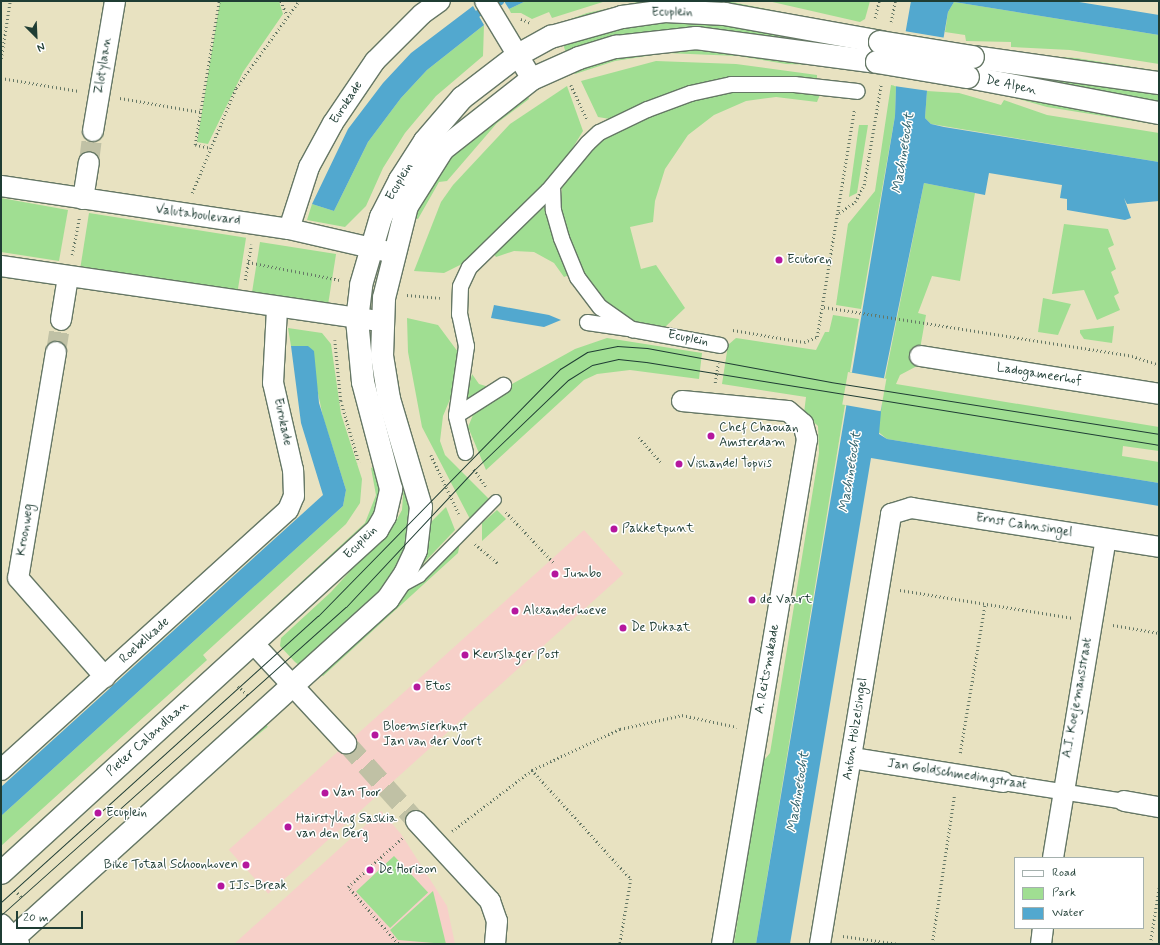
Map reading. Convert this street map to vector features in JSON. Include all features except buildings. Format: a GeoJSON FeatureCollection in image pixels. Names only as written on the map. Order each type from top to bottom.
{"type":"FeatureCollection","features":[{"type":"Feature","properties":{"kind":"main road","name":"Ecuplein"},"geometry":{"type":"LineString","coordinates":[[253,643],[377,530],[390,501],[390,476],[363,382],[357,320],[371,246],[387,204],[425,141],[462,98],[518,55],[570,31],[622,17],[665,11],[725,14],[875,46]]}},
{"type":"Feature","properties":{"kind":"main road","name":"Ecuplein"},"geometry":{"type":"LineString","coordinates":[[388,599],[416,550],[421,507],[389,399],[382,356],[383,322],[393,252],[407,206],[443,149],[532,79],[579,58],[616,47],[696,38],[875,46]]}},
{"type":"Feature","properties":{"kind":"main road","name":"De Alpen"},"geometry":{"type":"LineString","coordinates":[[875,46],[1159,112]]}},
{"type":"Feature","properties":{"kind":"main road","name":"De Alpen"},"geometry":{"type":"LineString","coordinates":[[970,67],[1159,83]]}},
{"type":"Feature","properties":{"kind":"main road"},"geometry":{"type":"LineString","coordinates":[[10,937],[388,599]]}},
{"type":"Feature","properties":{"kind":"main road","name":"Pieter Calandlaan"},"geometry":{"type":"LineString","coordinates":[[1,873],[253,643]]}},
{"type":"Feature","properties":{"kind":"street","name":"Zlotylaan"},"geometry":{"type":"LineString","coordinates":[[93,131],[115,1]]}},
{"type":"Feature","properties":{"kind":"street","name":"Eurokade"},"geometry":{"type":"LineString","coordinates":[[289,229],[309,167],[337,117],[375,61],[422,14],[440,1]]}},
{"type":"Feature","properties":{"kind":"street"},"geometry":{"type":"LineString","coordinates":[[485,1],[532,79]]}},
{"type":"Feature","properties":{"kind":"street"},"geometry":{"type":"LineString","coordinates":[[465,452],[456,415],[468,358],[459,314],[460,286],[469,267],[486,256],[552,186],[599,132],[690,93],[758,83],[857,91]]}},
{"type":"Feature","properties":{"kind":"street"},"geometry":{"type":"LineString","coordinates":[[83,199],[88,162]]}},
{"type":"Feature","properties":{"kind":"street","name":"Valutaboulevard"},"geometry":{"type":"LineString","coordinates":[[1,186],[289,229],[393,252]]}},
{"type":"Feature","properties":{"kind":"street","name":"Ecuplein"},"geometry":{"type":"LineString","coordinates":[[552,186],[555,217],[575,278],[600,307],[632,329]]}},
{"type":"Feature","properties":{"kind":"street"},"geometry":{"type":"LineString","coordinates":[[1,266],[277,310],[383,322]]}},
{"type":"Feature","properties":{"kind":"street"},"geometry":{"type":"LineString","coordinates":[[61,320],[68,277]]}},
{"type":"Feature","properties":{"kind":"street","name":"Eurokade"},"geometry":{"type":"LineString","coordinates":[[277,310],[273,383],[294,470],[294,496],[288,510]]}},
{"type":"Feature","properties":{"kind":"street","name":"Ecuplein"},"geometry":{"type":"LineString","coordinates":[[587,322],[720,345]]}},
{"type":"Feature","properties":{"kind":"street","name":"Kroonweg"},"geometry":{"type":"LineString","coordinates":[[56,352],[18,578],[105,677]]}},
{"type":"Feature","properties":{"kind":"street","name":"Ladogameerhof"},"geometry":{"type":"LineString","coordinates":[[920,356],[1159,394]]}},
{"type":"Feature","properties":{"kind":"street"},"geometry":{"type":"LineString","coordinates":[[456,415],[503,385]]}},
{"type":"Feature","properties":{"kind":"street","name":"A. Reitsmakade"},"geometry":{"type":"LineString","coordinates":[[682,401],[788,411],[803,424],[807,439],[722,944]]}},
{"type":"Feature","properties":{"kind":"street","name":"Ernst Cahnsingel"},"geometry":{"type":"LineString","coordinates":[[890,514],[911,508],[1159,547]]}},
{"type":"Feature","properties":{"kind":"street","name":"Roebelkade"},"geometry":{"type":"LineString","coordinates":[[1,770],[288,510]]}},
{"type":"Feature","properties":{"kind":"street","name":"Anton Hölzelsingel"},"geometry":{"type":"LineString","coordinates":[[821,938],[852,758],[890,514]]}},
{"type":"Feature","properties":{"kind":"street","name":"A.J. Koejemansstraat"},"geometry":{"type":"LineString","coordinates":[[1053,857],[1062,791],[1106,538]]}},
{"type":"Feature","properties":{"kind":"street"},"geometry":{"type":"LineString","coordinates":[[253,643],[346,743]]}},
{"type":"Feature","properties":{"kind":"street","name":"Jan Goldschmedingstraat"},"geometry":{"type":"LineString","coordinates":[[852,758],[1124,801]]}},
{"type":"Feature","properties":{"kind":"street"},"geometry":{"type":"LineString","coordinates":[[1124,801],[1159,807]]}},
{"type":"Feature","properties":{"kind":"street"},"geometry":{"type":"LineString","coordinates":[[417,823],[490,901],[497,921],[495,944]]}},
{"type":"Feature","properties":{"kind":"street"},"geometry":{"type":"LineString","coordinates":[[1041,944],[1043,929]]}},
{"type":"Feature","properties":{"kind":"lane"},"geometry":{"type":"LineString","coordinates":[[388,599],[420,577],[466,528],[496,500]]}},
{"type":"Feature","properties":{"kind":"path"},"geometry":{"type":"LineString","coordinates":[[1,59],[10,1]]}},
{"type":"Feature","properties":{"kind":"path"},"geometry":{"type":"LineString","coordinates":[[208,148],[195,145],[219,1]]}},
{"type":"Feature","properties":{"kind":"path"},"geometry":{"type":"LineString","coordinates":[[281,1],[286,15]]}},
{"type":"Feature","properties":{"kind":"path"},"geometry":{"type":"LineString","coordinates":[[186,214],[208,148],[236,88],[286,15],[299,1]]}},
{"type":"Feature","properties":{"kind":"path"},"geometry":{"type":"LineString","coordinates":[[876,15],[879,1]]}},
{"type":"Feature","properties":{"kind":"path"},"geometry":{"type":"LineString","coordinates":[[875,46],[895,1]]}},
{"type":"Feature","properties":{"kind":"path"},"geometry":{"type":"LineString","coordinates":[[1,78],[201,112]]}},
{"type":"Feature","properties":{"kind":"path"},"geometry":{"type":"LineString","coordinates":[[838,213],[855,202],[864,185],[881,84]]}},
{"type":"Feature","properties":{"kind":"path"},"geometry":{"type":"LineString","coordinates":[[711,404],[722,338],[733,330],[810,342],[819,333],[857,91]]}},
{"type":"Feature","properties":{"kind":"path"},"geometry":{"type":"LineString","coordinates":[[68,277],[83,199]]}},
{"type":"Feature","properties":{"kind":"path"},"geometry":{"type":"LineString","coordinates":[[241,304],[255,224]]}},
{"type":"Feature","properties":{"kind":"path"},"geometry":{"type":"LineString","coordinates":[[404,300],[407,288]]}},
{"type":"Feature","properties":{"kind":"path"},"geometry":{"type":"LineString","coordinates":[[824,307],[1132,356],[1159,364]]}},
{"type":"Feature","properties":{"kind":"path"},"geometry":{"type":"LineString","coordinates":[[351,415],[364,456]]}},
{"type":"Feature","properties":{"kind":"path"},"geometry":{"type":"LineString","coordinates":[[639,437],[661,462]]}},
{"type":"Feature","properties":{"kind":"path"},"geometry":{"type":"LineString","coordinates":[[429,452],[473,543],[499,564]]}},
{"type":"Feature","properties":{"kind":"path"},"geometry":{"type":"LineString","coordinates":[[878,586],[1159,633]]}},
{"type":"Feature","properties":{"kind":"path"},"geometry":{"type":"LineString","coordinates":[[436,843],[532,770],[620,729],[682,715],[758,731]]}},
{"type":"Feature","properties":{"kind":"path"},"geometry":{"type":"LineString","coordinates":[[532,770],[632,879],[620,944]]}},
{"type":"Feature","properties":{"kind":"path"},"geometry":{"type":"LineString","coordinates":[[398,944],[348,887],[417,823]]}},
{"type":"Feature","properties":{"kind":"path"},"geometry":{"type":"LineString","coordinates":[[1150,944],[1159,887]]}},
{"type":"Feature","properties":{"kind":"path"},"geometry":{"type":"LineString","coordinates":[[821,938],[898,944]]}},
{"type":"Feature","properties":{"kind":"path"},"geometry":{"type":"LineString","coordinates":[[402,944],[414,944]]}},
{"type":"Feature","properties":{"kind":"shaded area"},"geometry":{"type":"Polygon","coordinates":[[[584,530],[623,574],[268,894],[229,850],[584,530]]]}},
{"type":"Feature","properties":{"kind":"shaded area","name":"De Horizon"},"geometry":{"type":"Polygon","coordinates":[[[381,811],[401,834],[447,906],[455,944],[234,944],[381,811]]]}},
{"type":"Feature","properties":{"kind":"green space"},"geometry":{"type":"Polygon","coordinates":[[[220,1],[279,1],[283,14],[243,72],[208,144],[197,142],[220,1]]]}},
{"type":"Feature","properties":{"kind":"green space"},"geometry":{"type":"Polygon","coordinates":[[[526,1],[606,1],[552,18],[549,12],[532,19],[521,13],[511,13],[509,9],[526,1]]]}},
{"type":"Feature","properties":{"kind":"green space"},"geometry":{"type":"Polygon","coordinates":[[[642,1],[727,1],[831,22],[759,13],[557,24],[587,13],[642,1]]]}},
{"type":"Feature","properties":{"kind":"green space"},"geometry":{"type":"Polygon","coordinates":[[[768,1],[870,1],[865,19],[860,22],[768,1]]]}},
{"type":"Feature","properties":{"kind":"green space"},"geometry":{"type":"Polygon","coordinates":[[[954,2],[1159,35],[1159,64],[1070,50],[1011,47],[1011,42],[966,41],[965,35],[945,32],[948,12],[954,2]]]}},
{"type":"Feature","properties":{"kind":"green space"},"geometry":{"type":"Polygon","coordinates":[[[658,20],[712,20],[813,39],[813,45],[732,35],[567,56],[563,44],[588,34],[658,20]]]}},
{"type":"Feature","properties":{"kind":"green space"},"geometry":{"type":"Polygon","coordinates":[[[484,25],[483,56],[436,96],[405,133],[383,168],[366,206],[345,227],[307,220],[312,204],[334,211],[368,142],[401,98],[427,70],[484,25]]]}},
{"type":"Feature","properties":{"kind":"green space"},"geometry":{"type":"Polygon","coordinates":[[[668,46],[816,60],[816,65],[786,64],[738,56],[666,53],[615,61],[575,74],[573,69],[603,58],[668,46]]]}},
{"type":"Feature","properties":{"kind":"green space"},"geometry":{"type":"Polygon","coordinates":[[[1010,54],[1076,58],[1159,71],[1159,77],[1010,54]]]}},
{"type":"Feature","properties":{"kind":"green space"},"geometry":{"type":"Polygon","coordinates":[[[656,61],[736,64],[817,75],[817,84],[735,80],[616,120],[598,117],[581,81],[656,61]]]}},
{"type":"Feature","properties":{"kind":"green space"},"geometry":{"type":"Polygon","coordinates":[[[974,68],[1159,90],[1159,106],[974,68]]]}},
{"type":"Feature","properties":{"kind":"green space"},"geometry":{"type":"Polygon","coordinates":[[[891,85],[896,86],[895,116],[861,309],[836,305],[848,224],[875,191],[891,85]]]}},
{"type":"Feature","properties":{"kind":"green space"},"geometry":{"type":"Polygon","coordinates":[[[567,86],[583,131],[561,167],[468,261],[444,273],[414,271],[441,202],[453,185],[510,124],[567,86]]]}},
{"type":"Feature","properties":{"kind":"green space"},"geometry":{"type":"Polygon","coordinates":[[[723,90],[821,92],[817,102],[776,97],[746,101],[714,115],[688,135],[665,169],[655,201],[653,222],[630,227],[641,269],[656,265],[685,308],[663,329],[630,320],[605,303],[585,279],[560,218],[562,185],[590,150],[616,131],[649,114],[723,90]]]}},
{"type":"Feature","properties":{"kind":"green space"},"geometry":{"type":"Polygon","coordinates":[[[927,91],[959,93],[1001,105],[1004,100],[1047,115],[1159,133],[1159,162],[931,124],[925,118],[927,91]]]}},
{"type":"Feature","properties":{"kind":"green space"},"geometry":{"type":"Polygon","coordinates":[[[527,93],[529,99],[497,123],[447,181],[439,182],[418,219],[412,217],[442,163],[527,93]]]}},
{"type":"Feature","properties":{"kind":"green space"},"geometry":{"type":"Polygon","coordinates":[[[1005,95],[1159,119],[1159,125],[1047,107],[1005,95]]]}},
{"type":"Feature","properties":{"kind":"green space"},"geometry":{"type":"Polygon","coordinates":[[[859,125],[868,125],[857,193],[849,197],[859,125]]]}},
{"type":"Feature","properties":{"kind":"green space"},"geometry":{"type":"Polygon","coordinates":[[[924,183],[975,193],[960,281],[932,276],[918,313],[926,315],[917,366],[900,375],[896,384],[1159,427],[1159,451],[1123,446],[1122,456],[1159,462],[1159,483],[887,439],[845,405],[756,944],[734,944],[761,764],[770,753],[819,453],[818,426],[804,413],[806,397],[722,384],[728,345],[736,338],[816,350],[825,332],[829,332],[833,315],[859,319],[850,372],[885,378],[924,183]]]}},
{"type":"Feature","properties":{"kind":"green space"},"geometry":{"type":"Polygon","coordinates":[[[1,198],[68,210],[59,261],[1,252],[1,198]]]}},
{"type":"Feature","properties":{"kind":"green space"},"geometry":{"type":"Polygon","coordinates":[[[545,206],[569,275],[564,277],[554,263],[534,252],[514,251],[496,257],[493,253],[545,206]]]}},
{"type":"Feature","properties":{"kind":"green space"},"geometry":{"type":"Polygon","coordinates":[[[89,213],[246,238],[238,291],[81,266],[89,213]]]}},
{"type":"Feature","properties":{"kind":"green space"},"geometry":{"type":"Polygon","coordinates":[[[1064,224],[1108,229],[1114,245],[1108,248],[1116,269],[1111,272],[1119,293],[1114,296],[1120,310],[1097,320],[1084,290],[1052,294],[1064,224]]]}},
{"type":"Feature","properties":{"kind":"green space"},"geometry":{"type":"Polygon","coordinates":[[[260,242],[336,254],[328,304],[252,292],[260,242]]]}},
{"type":"Feature","properties":{"kind":"green space"},"geometry":{"type":"Polygon","coordinates":[[[1043,298],[1071,304],[1058,335],[1038,332],[1043,298]]]}},
{"type":"Feature","properties":{"kind":"green space"},"geometry":{"type":"Polygon","coordinates":[[[407,318],[438,325],[458,352],[458,380],[443,416],[440,441],[445,455],[490,500],[470,519],[422,427],[408,352],[407,318]]]}},
{"type":"Feature","properties":{"kind":"green space"},"geometry":{"type":"Polygon","coordinates":[[[1114,326],[1112,343],[1084,339],[1080,333],[1080,330],[1114,326]]]}},
{"type":"Feature","properties":{"kind":"green space"},"geometry":{"type":"Polygon","coordinates":[[[288,328],[322,333],[331,344],[341,414],[362,479],[360,503],[346,524],[203,655],[207,660],[1,846],[1,816],[343,506],[346,490],[323,417],[308,346],[291,346],[288,328]]]}},
{"type":"Feature","properties":{"kind":"green space"},"geometry":{"type":"Polygon","coordinates":[[[607,338],[702,353],[699,379],[630,370],[597,374],[584,380],[486,470],[468,427],[478,403],[575,349],[607,338]]]}},
{"type":"Feature","properties":{"kind":"green space"},"geometry":{"type":"Polygon","coordinates":[[[472,374],[479,384],[489,387],[466,400],[472,374]]]}},
{"type":"Feature","properties":{"kind":"green space"},"geometry":{"type":"Polygon","coordinates":[[[378,465],[383,481],[373,520],[262,626],[259,621],[365,523],[376,495],[371,468],[378,465]]]}},
{"type":"Feature","properties":{"kind":"green space"},"geometry":{"type":"Polygon","coordinates":[[[404,481],[411,490],[407,550],[389,586],[299,665],[280,646],[281,638],[331,592],[396,521],[402,510],[404,481]]]}},
{"type":"Feature","properties":{"kind":"green space"},"geometry":{"type":"Polygon","coordinates":[[[446,507],[455,530],[420,567],[430,523],[446,507]]]}},
{"type":"Feature","properties":{"kind":"green space"},"geometry":{"type":"Polygon","coordinates":[[[497,510],[506,519],[482,541],[482,523],[497,510]]]}},
{"type":"Feature","properties":{"kind":"green space"},"geometry":{"type":"Polygon","coordinates":[[[460,542],[458,553],[323,676],[319,673],[407,590],[422,582],[460,542]]]}},
{"type":"Feature","properties":{"kind":"green space"},"geometry":{"type":"Polygon","coordinates":[[[212,665],[215,665],[1,856],[212,665]]]}},
{"type":"Feature","properties":{"kind":"green space"},"geometry":{"type":"Polygon","coordinates":[[[264,722],[268,727],[44,908],[40,903],[264,722]]]}},
{"type":"Feature","properties":{"kind":"green space"},"geometry":{"type":"Polygon","coordinates":[[[394,856],[428,893],[390,928],[356,891],[394,856]]]}},
{"type":"Feature","properties":{"kind":"green space"},"geometry":{"type":"Polygon","coordinates":[[[433,891],[446,944],[398,940],[390,930],[433,891]]]}},
{"type":"Feature","properties":{"kind":"water"},"geometry":{"type":"Polygon","coordinates":[[[504,1],[526,1],[509,9],[504,1]]]}},
{"type":"Feature","properties":{"kind":"water","name":"Machinetocht"},"geometry":{"type":"Polygon","coordinates":[[[911,1],[1073,1],[1159,15],[1159,35],[954,2],[948,12],[939,64],[927,91],[925,118],[931,124],[944,127],[1159,162],[1159,201],[1127,204],[1124,198],[1131,218],[1125,220],[1067,210],[1067,199],[1060,198],[1062,185],[989,173],[985,195],[924,183],[884,378],[879,434],[887,439],[1159,483],[1159,506],[871,458],[790,944],[756,944],[895,116],[896,86],[911,1]]]}},
{"type":"Feature","properties":{"kind":"water"},"geometry":{"type":"Polygon","coordinates":[[[473,6],[484,25],[427,70],[401,98],[368,142],[334,211],[312,204],[348,129],[383,83],[411,53],[473,6]]]}},
{"type":"Feature","properties":{"kind":"water"},"geometry":{"type":"Polygon","coordinates":[[[494,305],[549,315],[561,320],[544,327],[491,318],[494,305]]]}},
{"type":"Feature","properties":{"kind":"water"},"geometry":{"type":"Polygon","coordinates":[[[291,346],[308,346],[314,351],[319,403],[346,490],[343,506],[1,816],[1,787],[323,495],[301,423],[291,346]]]}},
{"type":"Feature","properties":{"kind":"pier"},"geometry":{"type":"Polygon","coordinates":[[[904,31],[946,38],[941,65],[929,91],[894,86],[904,31]]]}},
{"type":"Feature","properties":{"kind":"pier"},"geometry":{"type":"Polygon","coordinates":[[[848,372],[886,379],[881,411],[842,404],[848,372]]]}},
{"type":"Feature","properties":{"kind":"waterway"},"geometry":{"type":"LineString","coordinates":[[470,17],[500,1]]}},
{"type":"Feature","properties":{"kind":"tunnel"},"geometry":{"type":"LineString","coordinates":[[89,162],[93,131]]}},
{"type":"Feature","properties":{"kind":"tunnel"},"geometry":{"type":"LineString","coordinates":[[56,352],[61,320]]}},
{"type":"Feature","properties":{"kind":"tunnel"},"geometry":{"type":"LineString","coordinates":[[346,743],[416,821]]}},
{"type":"Feature","properties":{"kind":"tram line"},"geometry":{"type":"LineString","coordinates":[[1,902],[318,616],[560,369],[587,352],[617,346],[647,348],[831,382],[1159,434]]}},
{"type":"Feature","properties":{"kind":"tram line"},"geometry":{"type":"LineString","coordinates":[[1,915],[346,607],[474,470],[568,380],[592,365],[618,359],[646,362],[1159,445]]}},
{"type":"Feature","properties":{"kind":"place","name":"Ecutoren"},"geometry":{"type":"Point","coordinates":[779,260]}},
{"type":"Feature","properties":{"kind":"place","name":"Chef Chaouan Amsterdam"},"geometry":{"type":"Point","coordinates":[711,436]}},
{"type":"Feature","properties":{"kind":"place","name":"Vishandel Topvis"},"geometry":{"type":"Point","coordinates":[679,464]}},
{"type":"Feature","properties":{"kind":"place","name":"Pakketpunt"},"geometry":{"type":"Point","coordinates":[614,529]}},
{"type":"Feature","properties":{"kind":"place","name":"Jumbo"},"geometry":{"type":"Point","coordinates":[555,574]}},
{"type":"Feature","properties":{"kind":"place","name":"de Vaart"},"geometry":{"type":"Point","coordinates":[752,600]}},
{"type":"Feature","properties":{"kind":"place","name":"Alexanderhoeve"},"geometry":{"type":"Point","coordinates":[515,611]}},
{"type":"Feature","properties":{"kind":"place","name":"De Dukaat"},"geometry":{"type":"Point","coordinates":[623,628]}},
{"type":"Feature","properties":{"kind":"place","name":"Keurslager Post"},"geometry":{"type":"Point","coordinates":[465,655]}},
{"type":"Feature","properties":{"kind":"place","name":"Etos"},"geometry":{"type":"Point","coordinates":[417,687]}},
{"type":"Feature","properties":{"kind":"place","name":"Bloemsierkunst Jan van der Voort"},"geometry":{"type":"Point","coordinates":[375,735]}},
{"type":"Feature","properties":{"kind":"place","name":"Van Toor"},"geometry":{"type":"Point","coordinates":[325,793]}},
{"type":"Feature","properties":{"kind":"place","name":"Ecuplein"},"geometry":{"type":"Point","coordinates":[98,813]}},
{"type":"Feature","properties":{"kind":"place","name":"Hairstyling Saskia van den Berg"},"geometry":{"type":"Point","coordinates":[288,827]}},
{"type":"Feature","properties":{"kind":"place","name":"Bike Totaal Schoonhoven"},"geometry":{"type":"Point","coordinates":[246,865]}},
{"type":"Feature","properties":{"kind":"place","name":"De Horizon"},"geometry":{"type":"Point","coordinates":[370,870]}},
{"type":"Feature","properties":{"kind":"place","name":"IJs-Break"},"geometry":{"type":"Point","coordinates":[221,886]}}]}
